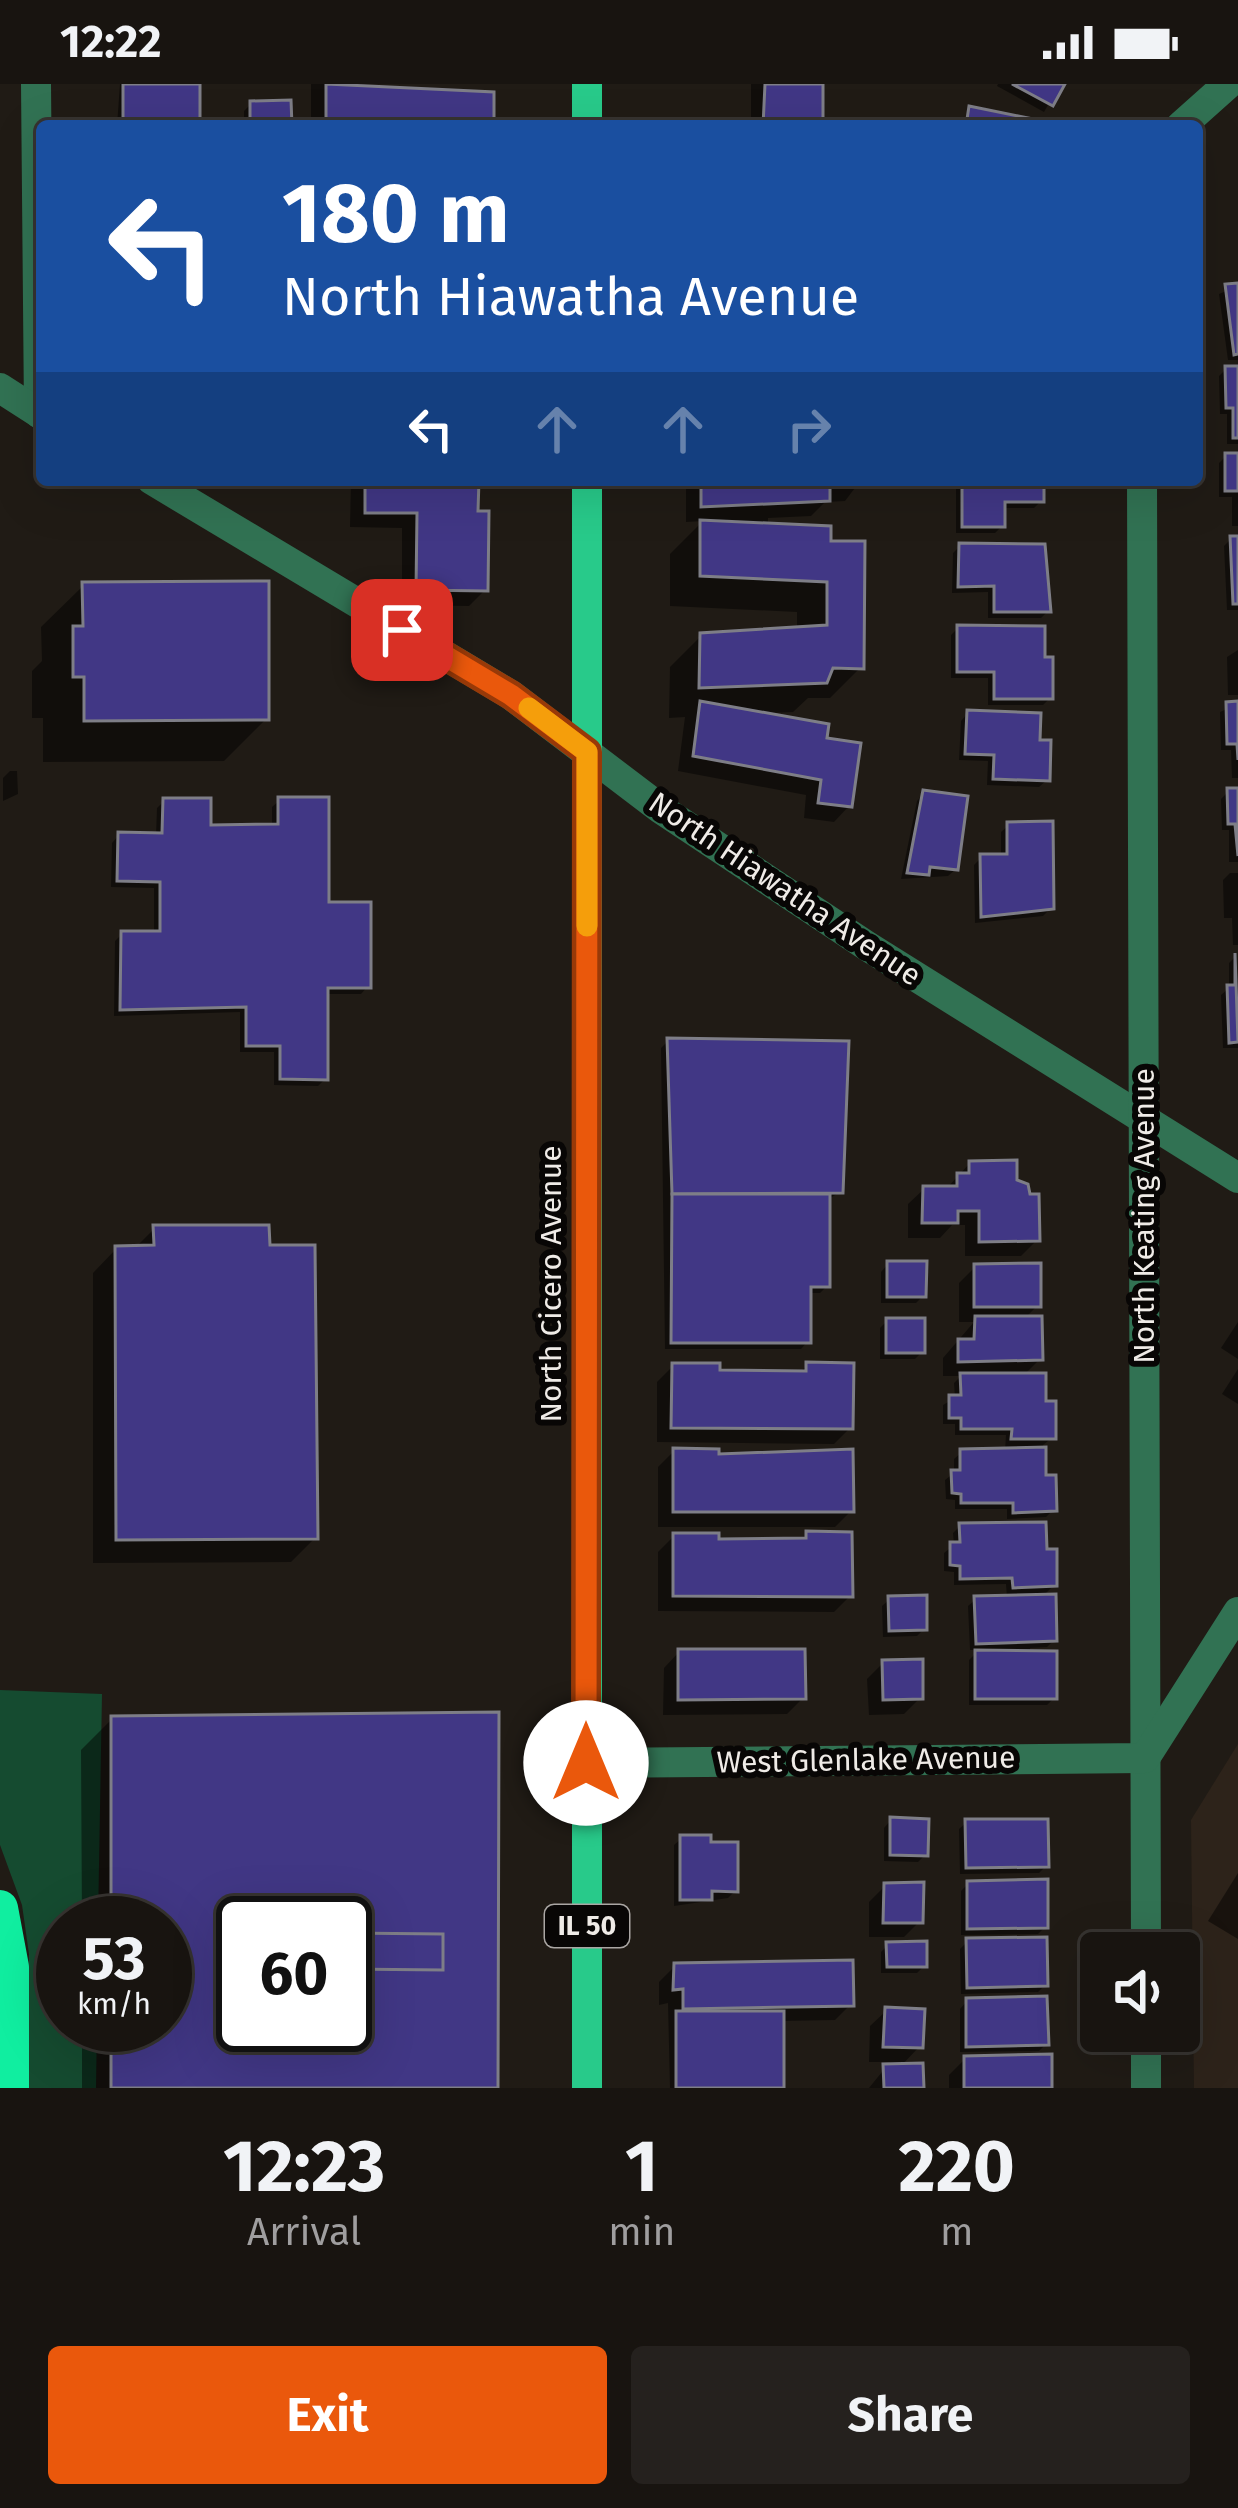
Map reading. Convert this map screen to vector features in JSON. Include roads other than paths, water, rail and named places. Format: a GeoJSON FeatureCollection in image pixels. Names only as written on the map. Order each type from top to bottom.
{"type":"FeatureCollection","features":[{"type":"Feature","properties":{"kind":"highway"},"geometry":{"type":"LineString","coordinates":[[0,1909],[12,1984],[10,2088]]}},
{"type":"Feature","properties":{"kind":"main road"},"geometry":{"type":"LineString","coordinates":[[587,84],[587,120]]}},
{"type":"Feature","properties":{"kind":"main road","name":"North Cicero Avenue"},"geometry":{"type":"LineString","coordinates":[[586,2088],[587,486]]}},
{"type":"Feature","properties":{"kind":"street"},"geometry":{"type":"LineString","coordinates":[[36,84],[36,120]]}},
{"type":"Feature","properties":{"kind":"street"},"geometry":{"type":"LineString","coordinates":[[1187,120],[1228,84]]}},
{"type":"Feature","properties":{"kind":"street"},"geometry":{"type":"LineString","coordinates":[[0,388],[36,411]]}},
{"type":"Feature","properties":{"kind":"street","name":"North Hiawatha Avenue"},"geometry":{"type":"LineString","coordinates":[[162,486],[511,695],[661,808],[850,934],[1238,1178]]}},
{"type":"Feature","properties":{"kind":"street","name":"North Keating Avenue"},"geometry":{"type":"LineString","coordinates":[[1142,486],[1146,1932]]}},
{"type":"Feature","properties":{"kind":"street"},"geometry":{"type":"LineString","coordinates":[[1145,1757],[1238,1612]]}},
{"type":"Feature","properties":{"kind":"street","name":"West Glenlake Avenue"},"geometry":{"type":"LineString","coordinates":[[586,1763],[1145,1757]]}},
{"type":"Feature","properties":{"kind":"street"},"geometry":{"type":"LineString","coordinates":[[1146,2052],[1146,2088]]}}]}
